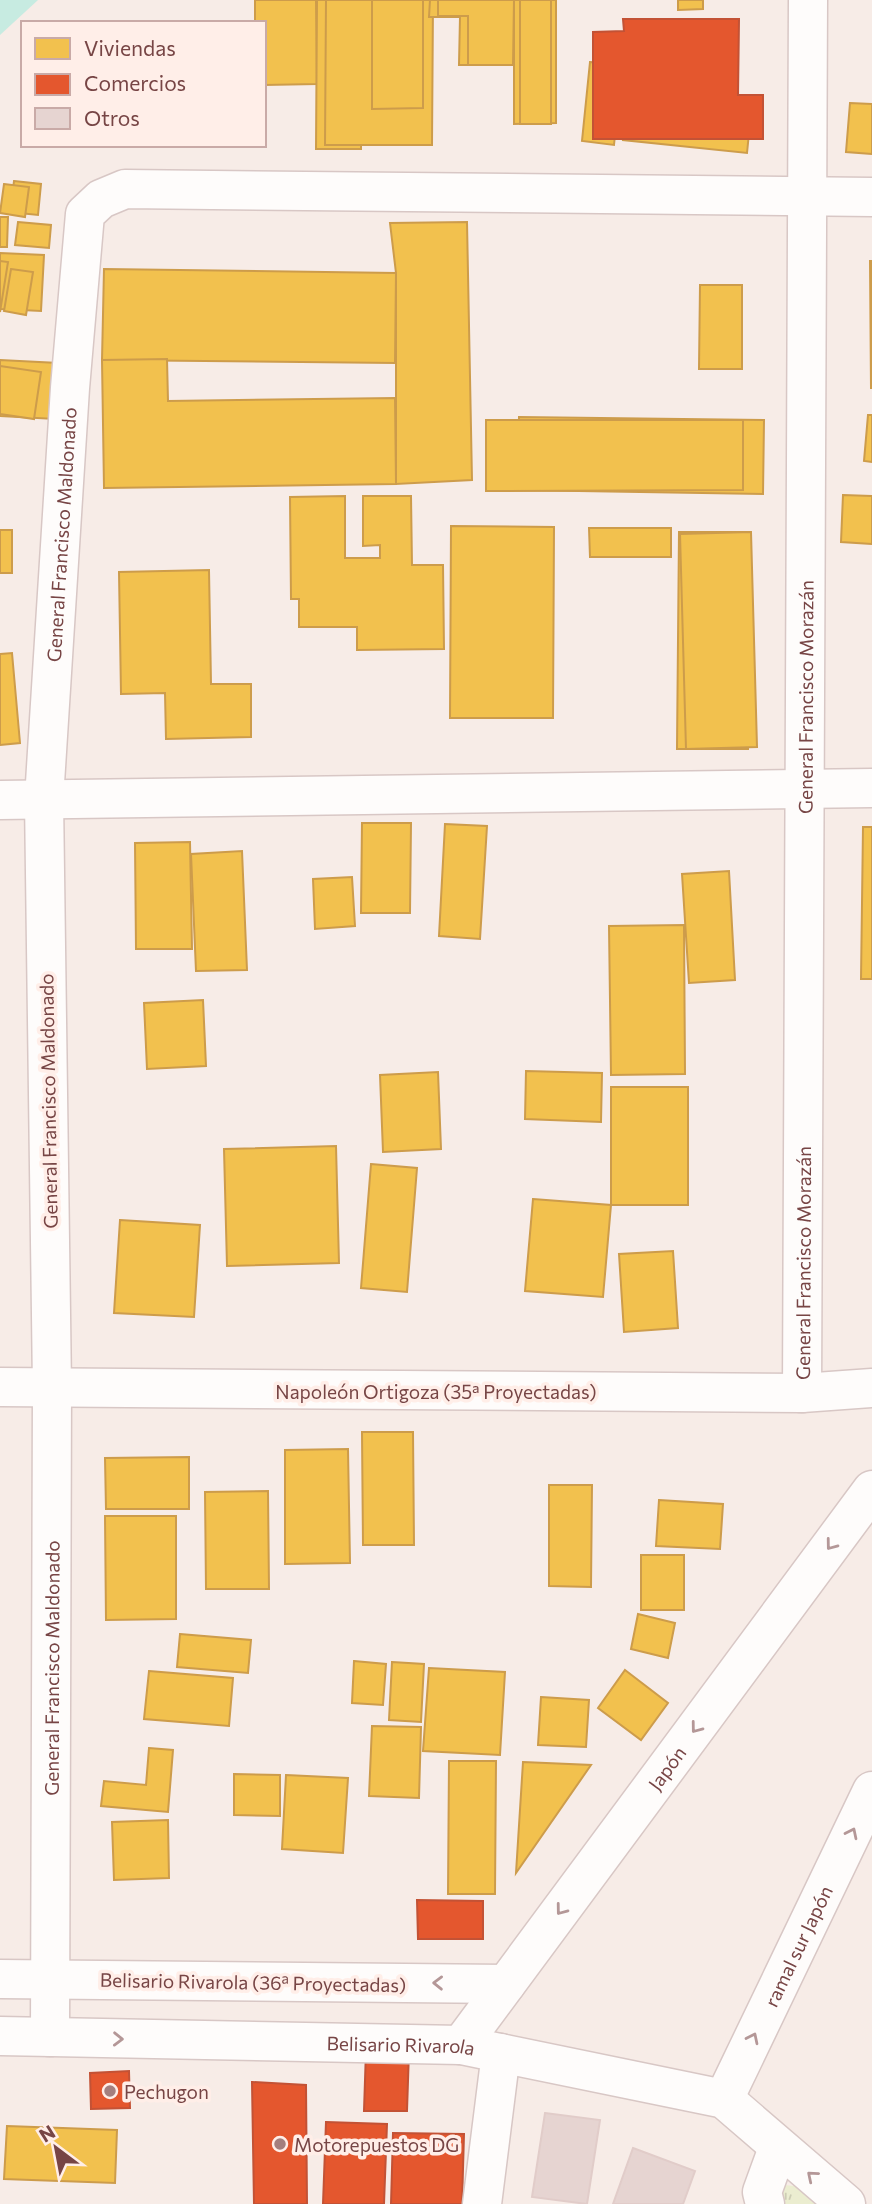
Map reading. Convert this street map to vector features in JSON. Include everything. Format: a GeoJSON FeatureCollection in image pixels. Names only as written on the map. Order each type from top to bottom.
{"type":"FeatureCollection","features":[{"type":"Feature","properties":{"kind":"street","name":"General Francisco Morazán"},"geometry":{"type":"LineString","coordinates":[[802,1393],[808,0]]}},
{"type":"Feature","properties":{"kind":"street","name":"General Francisco Maldonado"},"geometry":{"type":"LineString","coordinates":[[50,2037],[52,1388],[44,799],[70,388],[85,214],[101,199],[124,189],[806,196]]}},
{"type":"Feature","properties":{"kind":"street"},"geometry":{"type":"LineString","coordinates":[[806,196],[872,197]]}},
{"type":"Feature","properties":{"kind":"street"},"geometry":{"type":"LineString","coordinates":[[0,800],[872,788]]}},
{"type":"Feature","properties":{"kind":"street","name":"Napoleón Ortigoza (35ª Proyectadas)"},"geometry":{"type":"LineString","coordinates":[[0,1387],[802,1393],[872,1388]]}},
{"type":"Feature","properties":{"kind":"street","name":"Japón"},"geometry":{"type":"LineString","coordinates":[[461,2045],[872,1490]]}},
{"type":"Feature","properties":{"kind":"street","name":"ramal sur Japón"},"geometry":{"type":"LineString","coordinates":[[724,2099],[872,1791]]}},
{"type":"Feature","properties":{"kind":"street","name":"Belisario Rivarola (36ª Proyectadas)"},"geometry":{"type":"LineString","coordinates":[[0,1979],[506,1984]]}},
{"type":"Feature","properties":{"kind":"street","name":"Belisario Rivarola"},"geometry":{"type":"LineString","coordinates":[[0,2036],[461,2045],[724,2099]]}},
{"type":"Feature","properties":{"kind":"street"},"geometry":{"type":"LineString","coordinates":[[482,2204],[501,2053]]}},
{"type":"Feature","properties":{"kind":"street"},"geometry":{"type":"LineString","coordinates":[[724,2099],[846,2204]]}},
{"type":"Feature","properties":{"kind":"street"},"geometry":{"type":"LineString","coordinates":[[765,2204],[762,2192],[778,2148]]}},
{"type":"Feature","properties":{"kind":"green space"},"geometry":{"type":"Polygon","coordinates":[[[785,2185],[802,2187],[822,2204],[781,2204],[779,2200],[785,2185]]]}},
{"type":"Feature","properties":{"kind":"water"},"geometry":{"type":"Polygon","coordinates":[[[0,0],[38,0],[0,35],[0,0]]]}},
{"type":"Feature","properties":{"kind":"building: Viviendas"},"geometry":{"type":"Polygon","coordinates":[[[255,0],[316,0],[317,84],[266,85],[266,21],[255,21],[255,0]]]}},
{"type":"Feature","properties":{"kind":"building: Viviendas"},"geometry":{"type":"Polygon","coordinates":[[[317,0],[362,0],[361,149],[316,149],[317,0]]]}},
{"type":"Feature","properties":{"kind":"building: Viviendas"},"geometry":{"type":"Polygon","coordinates":[[[326,0],[433,0],[432,145],[325,145],[326,0]]]}},
{"type":"Feature","properties":{"kind":"building: Viviendas"},"geometry":{"type":"Polygon","coordinates":[[[372,0],[423,0],[423,108],[372,109],[372,0]]]}},
{"type":"Feature","properties":{"kind":"building: Viviendas"},"geometry":{"type":"Polygon","coordinates":[[[430,0],[502,0],[501,65],[459,65],[460,17],[429,17],[430,0]]]}},
{"type":"Feature","properties":{"kind":"building: Viviendas"},"geometry":{"type":"Polygon","coordinates":[[[438,0],[514,0],[513,65],[468,65],[468,16],[438,16],[438,0]]]}},
{"type":"Feature","properties":{"kind":"building: Viviendas"},"geometry":{"type":"Polygon","coordinates":[[[514,0],[556,0],[556,123],[514,124],[514,0]]]}},
{"type":"Feature","properties":{"kind":"building: Viviendas"},"geometry":{"type":"Polygon","coordinates":[[[520,0],[551,0],[551,124],[520,124],[520,0]]]}},
{"type":"Feature","properties":{"kind":"building: Viviendas"},"geometry":{"type":"Polygon","coordinates":[[[678,0],[703,0],[703,9],[678,10],[678,0]]]}},
{"type":"Feature","properties":{"kind":"building: Viviendas"},"geometry":{"type":"Polygon","coordinates":[[[590,62],[622,65],[614,145],[582,141],[590,62]]]}},
{"type":"Feature","properties":{"kind":"building: Viviendas"},"geometry":{"type":"Polygon","coordinates":[[[627,100],[751,113],[747,153],[623,140],[627,100]]]}},
{"type":"Feature","properties":{"kind":"building: Viviendas"},"geometry":{"type":"Polygon","coordinates":[[[850,103],[872,104],[872,154],[846,152],[850,103]]]}},
{"type":"Feature","properties":{"kind":"building: Viviendas"},"geometry":{"type":"Polygon","coordinates":[[[14,181],[41,184],[38,215],[10,212],[14,181]]]}},
{"type":"Feature","properties":{"kind":"building: Viviendas"},"geometry":{"type":"Polygon","coordinates":[[[4,184],[29,187],[25,217],[0,213],[4,184]]]}},
{"type":"Feature","properties":{"kind":"building: Viviendas"},"geometry":{"type":"Polygon","coordinates":[[[0,217],[8,217],[7,247],[0,247],[0,217]]]}},
{"type":"Feature","properties":{"kind":"building: Viviendas"},"geometry":{"type":"Polygon","coordinates":[[[18,222],[51,225],[49,248],[15,245],[18,222]]]}},
{"type":"Feature","properties":{"kind":"building: Viviendas"},"geometry":{"type":"Polygon","coordinates":[[[467,222],[472,480],[396,484],[396,273],[390,223],[467,222]]]}},
{"type":"Feature","properties":{"kind":"building: Viviendas"},"geometry":{"type":"Polygon","coordinates":[[[0,253],[44,255],[41,311],[0,309],[0,253]]]}},
{"type":"Feature","properties":{"kind":"building: Viviendas"},"geometry":{"type":"Polygon","coordinates":[[[0,261],[8,262],[0,312],[0,261]]]}},
{"type":"Feature","properties":{"kind":"building: Viviendas"},"geometry":{"type":"Polygon","coordinates":[[[872,261],[872,388],[871,388],[872,261]]]}},
{"type":"Feature","properties":{"kind":"building: Viviendas"},"geometry":{"type":"Polygon","coordinates":[[[11,269],[33,272],[26,315],[4,311],[11,269]]]}},
{"type":"Feature","properties":{"kind":"building: Viviendas"},"geometry":{"type":"Polygon","coordinates":[[[104,269],[396,273],[395,363],[102,360],[104,269]]]}},
{"type":"Feature","properties":{"kind":"building: Viviendas"},"geometry":{"type":"Polygon","coordinates":[[[700,285],[742,285],[742,369],[699,369],[700,285]]]}},
{"type":"Feature","properties":{"kind":"building: Viviendas"},"geometry":{"type":"Polygon","coordinates":[[[167,359],[168,401],[395,398],[396,484],[104,488],[102,360],[167,359]]]}},
{"type":"Feature","properties":{"kind":"building: Viviendas"},"geometry":{"type":"Polygon","coordinates":[[[0,360],[58,363],[55,419],[0,416],[0,360]]]}},
{"type":"Feature","properties":{"kind":"building: Viviendas"},"geometry":{"type":"Polygon","coordinates":[[[0,366],[41,372],[34,419],[0,414],[0,366]]]}},
{"type":"Feature","properties":{"kind":"building: Viviendas"},"geometry":{"type":"Polygon","coordinates":[[[868,415],[872,415],[872,462],[864,461],[868,415]]]}},
{"type":"Feature","properties":{"kind":"building: Viviendas"},"geometry":{"type":"Polygon","coordinates":[[[519,417],[764,420],[763,494],[517,490],[519,417]]]}},
{"type":"Feature","properties":{"kind":"building: Viviendas"},"geometry":{"type":"Polygon","coordinates":[[[486,420],[743,420],[743,490],[486,491],[486,420]]]}},
{"type":"Feature","properties":{"kind":"building: Viviendas"},"geometry":{"type":"Polygon","coordinates":[[[843,495],[872,496],[872,544],[841,542],[843,495]]]}},
{"type":"Feature","properties":{"kind":"building: Viviendas"},"geometry":{"type":"Polygon","coordinates":[[[345,496],[345,558],[380,558],[380,545],[363,546],[363,496],[411,496],[412,565],[443,565],[444,649],[357,650],[357,627],[299,627],[299,599],[291,599],[290,497],[345,496]]]}},
{"type":"Feature","properties":{"kind":"building: Viviendas"},"geometry":{"type":"Polygon","coordinates":[[[451,526],[554,527],[553,718],[450,718],[451,526]]]}},
{"type":"Feature","properties":{"kind":"building: Viviendas"},"geometry":{"type":"Polygon","coordinates":[[[589,528],[671,528],[671,557],[590,557],[589,528]]]}},
{"type":"Feature","properties":{"kind":"building: Viviendas"},"geometry":{"type":"Polygon","coordinates":[[[0,530],[12,530],[12,573],[0,573],[0,530]]]}},
{"type":"Feature","properties":{"kind":"building: Viviendas"},"geometry":{"type":"Polygon","coordinates":[[[679,532],[750,532],[748,749],[677,749],[679,532]]]}},
{"type":"Feature","properties":{"kind":"building: Viviendas"},"geometry":{"type":"Polygon","coordinates":[[[751,532],[757,747],[686,749],[680,534],[751,532]]]}},
{"type":"Feature","properties":{"kind":"building: Viviendas"},"geometry":{"type":"Polygon","coordinates":[[[209,570],[211,684],[251,684],[251,737],[166,739],[165,693],[121,694],[119,572],[209,570]]]}},
{"type":"Feature","properties":{"kind":"building: Viviendas"},"geometry":{"type":"Polygon","coordinates":[[[12,653],[20,743],[0,745],[0,654],[12,653]]]}},
{"type":"Feature","properties":{"kind":"building: Viviendas"},"geometry":{"type":"Polygon","coordinates":[[[362,823],[411,823],[410,913],[361,913],[362,823]]]}},
{"type":"Feature","properties":{"kind":"building: Viviendas"},"geometry":{"type":"Polygon","coordinates":[[[445,824],[487,826],[480,939],[439,936],[445,824]]]}},
{"type":"Feature","properties":{"kind":"building: Viviendas"},"geometry":{"type":"Polygon","coordinates":[[[863,827],[872,827],[872,979],[861,979],[863,827]]]}},
{"type":"Feature","properties":{"kind":"building: Viviendas"},"geometry":{"type":"Polygon","coordinates":[[[190,842],[192,949],[136,949],[135,843],[190,842]]]}},
{"type":"Feature","properties":{"kind":"building: Viviendas"},"geometry":{"type":"Polygon","coordinates":[[[242,851],[247,970],[196,971],[191,854],[242,851]]]}},
{"type":"Feature","properties":{"kind":"building: Viviendas"},"geometry":{"type":"Polygon","coordinates":[[[729,871],[735,980],[689,983],[682,874],[729,871]]]}},
{"type":"Feature","properties":{"kind":"building: Viviendas"},"geometry":{"type":"Polygon","coordinates":[[[352,877],[355,926],[315,929],[313,879],[352,877]]]}},
{"type":"Feature","properties":{"kind":"building: Viviendas"},"geometry":{"type":"Polygon","coordinates":[[[684,925],[685,1074],[611,1075],[609,926],[684,925]]]}},
{"type":"Feature","properties":{"kind":"building: Viviendas"},"geometry":{"type":"Polygon","coordinates":[[[203,1000],[206,1066],[147,1069],[144,1003],[203,1000]]]}},
{"type":"Feature","properties":{"kind":"building: Viviendas"},"geometry":{"type":"Polygon","coordinates":[[[526,1071],[602,1073],[601,1122],[525,1119],[526,1071]]]}},
{"type":"Feature","properties":{"kind":"building: Viviendas"},"geometry":{"type":"Polygon","coordinates":[[[438,1072],[441,1149],[383,1152],[380,1075],[438,1072]]]}},
{"type":"Feature","properties":{"kind":"building: Viviendas"},"geometry":{"type":"Polygon","coordinates":[[[611,1087],[688,1087],[688,1205],[611,1205],[611,1087]]]}},
{"type":"Feature","properties":{"kind":"building: Viviendas"},"geometry":{"type":"Polygon","coordinates":[[[336,1146],[339,1263],[227,1266],[224,1149],[336,1146]]]}},
{"type":"Feature","properties":{"kind":"building: Viviendas"},"geometry":{"type":"Polygon","coordinates":[[[371,1164],[417,1168],[407,1292],[361,1288],[371,1164]]]}},
{"type":"Feature","properties":{"kind":"building: Viviendas"},"geometry":{"type":"Polygon","coordinates":[[[533,1199],[611,1205],[603,1297],[525,1291],[533,1199]]]}},
{"type":"Feature","properties":{"kind":"building: Viviendas"},"geometry":{"type":"Polygon","coordinates":[[[120,1220],[200,1225],[194,1317],[114,1313],[120,1220]]]}},
{"type":"Feature","properties":{"kind":"building: Viviendas"},"geometry":{"type":"Polygon","coordinates":[[[673,1251],[678,1328],[624,1332],[619,1254],[673,1251]]]}},
{"type":"Feature","properties":{"kind":"building: Viviendas"},"geometry":{"type":"Polygon","coordinates":[[[362,1432],[413,1432],[414,1545],[363,1545],[362,1432]]]}},
{"type":"Feature","properties":{"kind":"building: Viviendas"},"geometry":{"type":"Polygon","coordinates":[[[348,1449],[350,1563],[285,1564],[285,1450],[348,1449]]]}},
{"type":"Feature","properties":{"kind":"building: Viviendas"},"geometry":{"type":"Polygon","coordinates":[[[189,1457],[189,1509],[106,1509],[105,1458],[189,1457]]]}},
{"type":"Feature","properties":{"kind":"building: Viviendas"},"geometry":{"type":"Polygon","coordinates":[[[549,1485],[592,1485],[591,1587],[549,1586],[549,1485]]]}},
{"type":"Feature","properties":{"kind":"building: Viviendas"},"geometry":{"type":"Polygon","coordinates":[[[268,1491],[269,1589],[206,1589],[205,1492],[268,1491]]]}},
{"type":"Feature","properties":{"kind":"building: Viviendas"},"geometry":{"type":"Polygon","coordinates":[[[659,1500],[723,1504],[720,1549],[656,1546],[659,1500]]]}},
{"type":"Feature","properties":{"kind":"building: Viviendas"},"geometry":{"type":"Polygon","coordinates":[[[105,1516],[176,1516],[176,1619],[106,1620],[105,1516]]]}},
{"type":"Feature","properties":{"kind":"building: Viviendas"},"geometry":{"type":"Polygon","coordinates":[[[641,1555],[684,1555],[684,1610],[641,1610],[641,1555]]]}},
{"type":"Feature","properties":{"kind":"building: Viviendas"},"geometry":{"type":"Polygon","coordinates":[[[638,1614],[675,1623],[668,1658],[631,1649],[638,1614]]]}},
{"type":"Feature","properties":{"kind":"building: Viviendas"},"geometry":{"type":"Polygon","coordinates":[[[180,1634],[251,1640],[248,1673],[177,1667],[180,1634]]]}},
{"type":"Feature","properties":{"kind":"building: Viviendas"},"geometry":{"type":"Polygon","coordinates":[[[354,1661],[386,1664],[383,1705],[352,1703],[354,1661]]]}},
{"type":"Feature","properties":{"kind":"building: Viviendas"},"geometry":{"type":"Polygon","coordinates":[[[392,1662],[424,1664],[421,1722],[389,1720],[392,1662]]]}},
{"type":"Feature","properties":{"kind":"building: Viviendas"},"geometry":{"type":"Polygon","coordinates":[[[429,1668],[505,1672],[500,1755],[423,1751],[429,1668]]]}},
{"type":"Feature","properties":{"kind":"building: Viviendas"},"geometry":{"type":"Polygon","coordinates":[[[625,1670],[668,1703],[641,1740],[598,1708],[625,1670]]]}},
{"type":"Feature","properties":{"kind":"building: Viviendas"},"geometry":{"type":"Polygon","coordinates":[[[149,1671],[233,1678],[229,1726],[144,1719],[149,1671]]]}},
{"type":"Feature","properties":{"kind":"building: Viviendas"},"geometry":{"type":"Polygon","coordinates":[[[541,1697],[589,1700],[586,1747],[538,1745],[541,1697]]]}},
{"type":"Feature","properties":{"kind":"building: Viviendas"},"geometry":{"type":"Polygon","coordinates":[[[372,1726],[421,1727],[419,1798],[369,1796],[372,1726]]]}},
{"type":"Feature","properties":{"kind":"building: Viviendas"},"geometry":{"type":"Polygon","coordinates":[[[149,1748],[173,1750],[168,1812],[101,1806],[104,1781],[146,1785],[149,1748]]]}},
{"type":"Feature","properties":{"kind":"building: Viviendas"},"geometry":{"type":"Polygon","coordinates":[[[449,1761],[496,1761],[495,1894],[448,1894],[449,1761]]]}},
{"type":"Feature","properties":{"kind":"building: Viviendas"},"geometry":{"type":"Polygon","coordinates":[[[523,1762],[591,1765],[516,1873],[523,1762]]]}},
{"type":"Feature","properties":{"kind":"building: Viviendas"},"geometry":{"type":"Polygon","coordinates":[[[234,1774],[280,1775],[280,1816],[234,1815],[234,1774]]]}},
{"type":"Feature","properties":{"kind":"building: Viviendas"},"geometry":{"type":"Polygon","coordinates":[[[286,1775],[348,1778],[343,1853],[282,1849],[286,1775]]]}},
{"type":"Feature","properties":{"kind":"building: Viviendas"},"geometry":{"type":"Polygon","coordinates":[[[168,1820],[169,1878],[114,1880],[112,1822],[168,1820]]]}},
{"type":"Feature","properties":{"kind":"building: Viviendas"},"geometry":{"type":"Polygon","coordinates":[[[7,2126],[117,2130],[115,2183],[4,2179],[7,2126]]]}},
{"type":"Feature","properties":{"kind":"building: Comercios"},"geometry":{"type":"Polygon","coordinates":[[[623,19],[739,19],[738,95],[763,95],[763,139],[593,139],[593,32],[624,31],[623,19]]]}},
{"type":"Feature","properties":{"kind":"building: Comercios"},"geometry":{"type":"Polygon","coordinates":[[[417,1900],[483,1901],[483,1939],[418,1939],[417,1900]]]}},
{"type":"Feature","properties":{"kind":"building: Comercios"},"geometry":{"type":"Polygon","coordinates":[[[366,2050],[409,2051],[407,2111],[364,2111],[366,2050]]]}},
{"type":"Feature","properties":{"kind":"building: Comercios","name":"Pechugon"},"geometry":{"type":"Polygon","coordinates":[[[129,2071],[130,2108],[91,2109],[90,2073],[129,2071]]]}},
{"type":"Feature","properties":{"kind":"building: Comercios","name":"Motorepuestos DG"},"geometry":{"type":"Polygon","coordinates":[[[252,2082],[306,2085],[307,2204],[254,2204],[252,2082]]]}},
{"type":"Feature","properties":{"kind":"building: Comercios"},"geometry":{"type":"Polygon","coordinates":[[[326,2122],[387,2124],[384,2204],[323,2204],[326,2122]]]}},
{"type":"Feature","properties":{"kind":"building: Comercios"},"geometry":{"type":"Polygon","coordinates":[[[393,2133],[464,2134],[462,2204],[391,2204],[393,2133]]]}},
{"type":"Feature","properties":{"kind":"building: Otros"},"geometry":{"type":"Polygon","coordinates":[[[545,2113],[600,2120],[587,2204],[532,2197],[545,2113]]]}},
{"type":"Feature","properties":{"kind":"building: Otros"},"geometry":{"type":"Polygon","coordinates":[[[633,2148],[695,2171],[683,2204],[613,2204],[633,2148]]]}},
{"type":"Feature","properties":{"kind":"place","name":"Pechugon"},"geometry":{"type":"Point","coordinates":[110,2091]}},
{"type":"Feature","properties":{"kind":"place","name":"Motorepuestos DG"},"geometry":{"type":"Point","coordinates":[280,2144]}}]}
